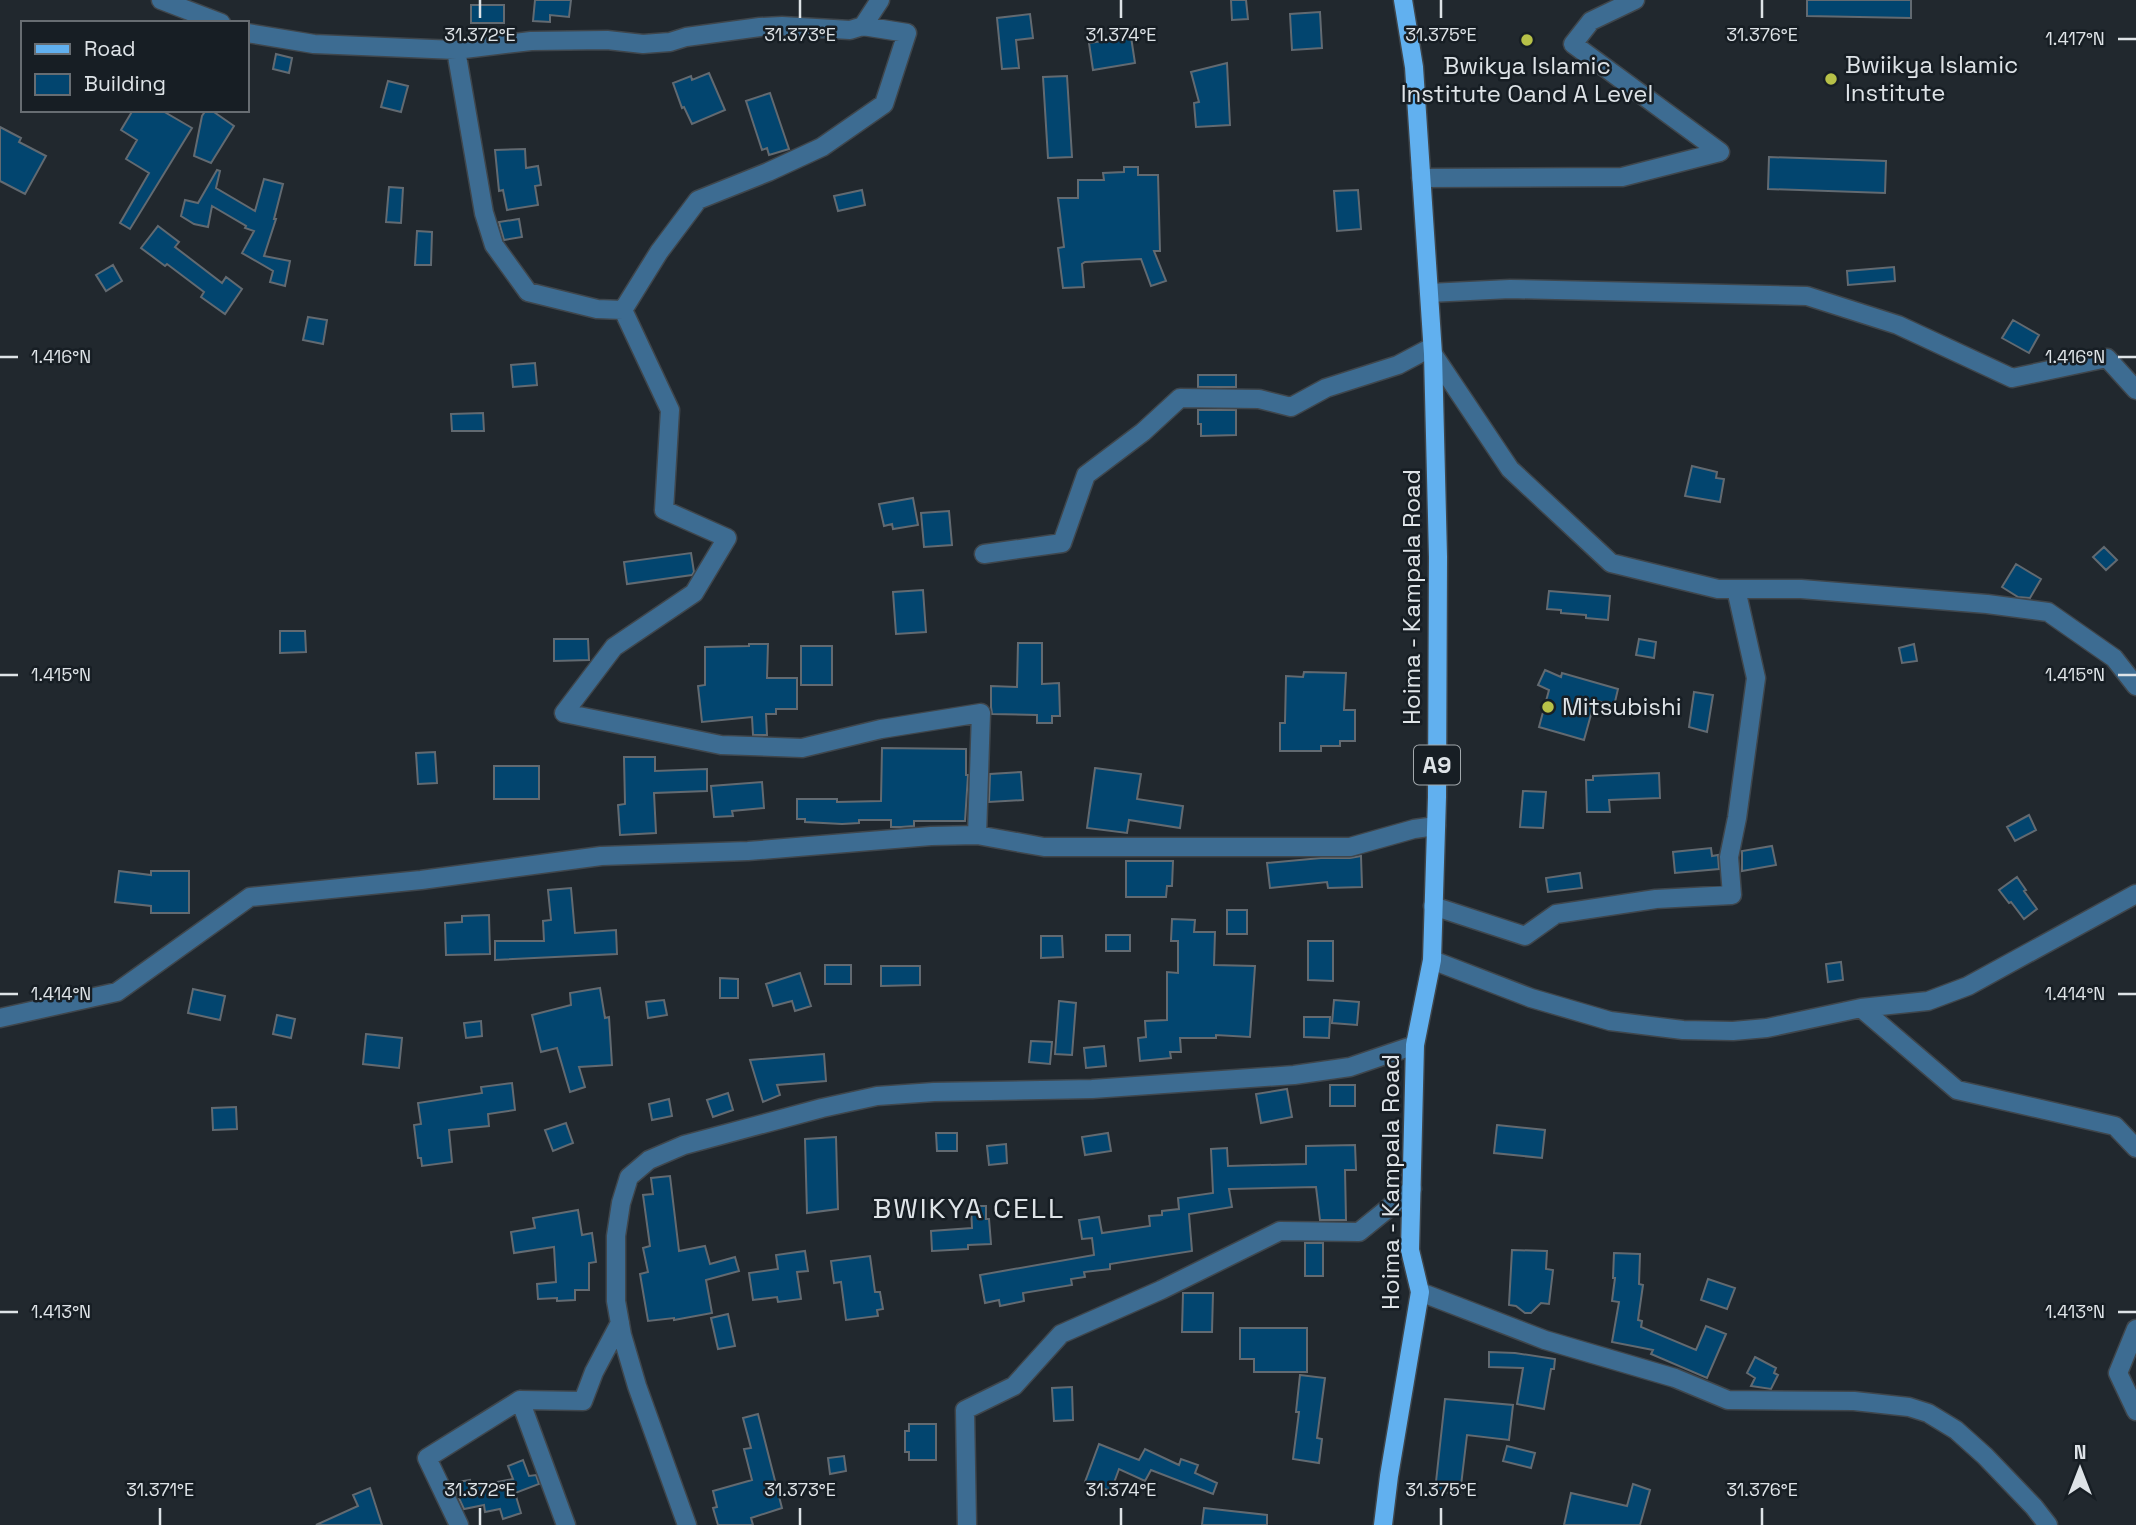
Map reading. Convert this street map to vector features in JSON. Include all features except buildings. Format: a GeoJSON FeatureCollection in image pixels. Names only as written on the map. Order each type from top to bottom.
{"type":"FeatureCollection","features":[{"type":"Feature","properties":{"kind":"main road","name":"Hoima - Kampala Road"},"geometry":{"type":"LineString","coordinates":[[1383,1525],[1420,1292],[1410,1250],[1416,1045],[1432,961],[1436,825],[1438,557],[1432,351],[1414,67],[1403,0]]}},
{"type":"Feature","properties":{"kind":"street"},"geometry":{"type":"LineString","coordinates":[[161,0],[215,21]]}},
{"type":"Feature","properties":{"kind":"street"},"geometry":{"type":"LineString","coordinates":[[863,26],[880,0]]}},
{"type":"Feature","properties":{"kind":"street"},"geometry":{"type":"LineString","coordinates":[[1421,178],[1622,177],[1720,152],[1573,44],[1591,21],[1635,0]]}},
{"type":"Feature","properties":{"kind":"street"},"geometry":{"type":"LineString","coordinates":[[248,33],[314,44],[456,50],[531,41],[607,40],[643,44],[782,26],[850,30],[863,26],[907,33],[884,104],[822,147],[698,200],[659,252],[623,310]]}},
{"type":"Feature","properties":{"kind":"street"},"geometry":{"type":"LineString","coordinates":[[456,50],[484,213],[494,244],[528,292],[597,309],[623,310]]}},
{"type":"Feature","properties":{"kind":"street"},"geometry":{"type":"LineString","coordinates":[[1429,293],[1510,289],[1807,296],[1898,325],[2012,378],[2107,358],[2136,390]]}},
{"type":"Feature","properties":{"kind":"street"},"geometry":{"type":"LineString","coordinates":[[623,310],[670,410],[664,510],[727,538],[694,593],[614,647],[564,713],[721,745],[802,748],[881,729],[981,713],[977,835]]}},
{"type":"Feature","properties":{"kind":"street"},"geometry":{"type":"LineString","coordinates":[[984,554],[1062,543],[1086,475],[1143,432],[1180,398],[1259,399],[1291,407],[1326,388],[1432,351],[1510,469],[1611,563],[1718,589],[1801,589],[1987,604],[2048,612],[2114,658],[2136,686]]}},
{"type":"Feature","properties":{"kind":"street"},"geometry":{"type":"LineString","coordinates":[[1433,906],[1525,936],[1556,914],[1656,899],[1732,895],[1729,857],[1756,678],[1736,589]]}},
{"type":"Feature","properties":{"kind":"street"},"geometry":{"type":"LineString","coordinates":[[0,1018],[117,992],[250,897],[421,880],[580,857],[747,851],[931,836],[977,835],[1044,847],[1350,847],[1436,825]]}},
{"type":"Feature","properties":{"kind":"street"},"geometry":{"type":"LineString","coordinates":[[1432,961],[1531,998],[1610,1021],[1683,1030],[1733,1031],[1767,1028],[1861,1008],[1928,1001],[1968,986],[2136,894]]}},
{"type":"Feature","properties":{"kind":"street"},"geometry":{"type":"LineString","coordinates":[[1861,1008],[1957,1090],[2115,1126],[2136,1148]]}},
{"type":"Feature","properties":{"kind":"street"},"geometry":{"type":"LineString","coordinates":[[687,1525],[637,1386],[616,1301],[616,1236],[621,1203],[629,1177],[649,1160],[684,1145],[877,1096],[934,1092],[1092,1089],[1294,1075],[1350,1067],[1416,1045]]}},
{"type":"Feature","properties":{"kind":"street"},"geometry":{"type":"LineString","coordinates":[[967,1525],[965,1410],[1014,1386],[1060,1334],[1161,1290],[1280,1231],[1359,1232],[1412,1189]]}},
{"type":"Feature","properties":{"kind":"street"},"geometry":{"type":"LineString","coordinates":[[1420,1292],[1545,1340],[1675,1378],[1728,1400],[1854,1401],[1909,1407],[1928,1413],[1956,1430],[1985,1457],[2048,1525]]}},
{"type":"Feature","properties":{"kind":"street"},"geometry":{"type":"LineString","coordinates":[[459,1525],[427,1458],[520,1400],[583,1401],[594,1372],[620,1323]]}},
{"type":"Feature","properties":{"kind":"street"},"geometry":{"type":"LineString","coordinates":[[2136,1329],[2118,1373],[2136,1411]]}},
{"type":"Feature","properties":{"kind":"street"},"geometry":{"type":"LineString","coordinates":[[520,1400],[566,1525]]}},
{"type":"Feature","properties":{"kind":"place","name":"Bwikya Islamic Institute Oand A Level"},"geometry":{"type":"Point","coordinates":[1527,40]}},
{"type":"Feature","properties":{"kind":"place","name":"Bwiikya Islamic Institute"},"geometry":{"type":"Point","coordinates":[1831,79]}},
{"type":"Feature","properties":{"kind":"place","name":"Mitsubishi"},"geometry":{"type":"Point","coordinates":[1548,707]}},
{"type":"Feature","properties":{"kind":"district","name":"BWIKYA CELL"},"geometry":{"type":"Point","coordinates":[969,1208]}}]}
